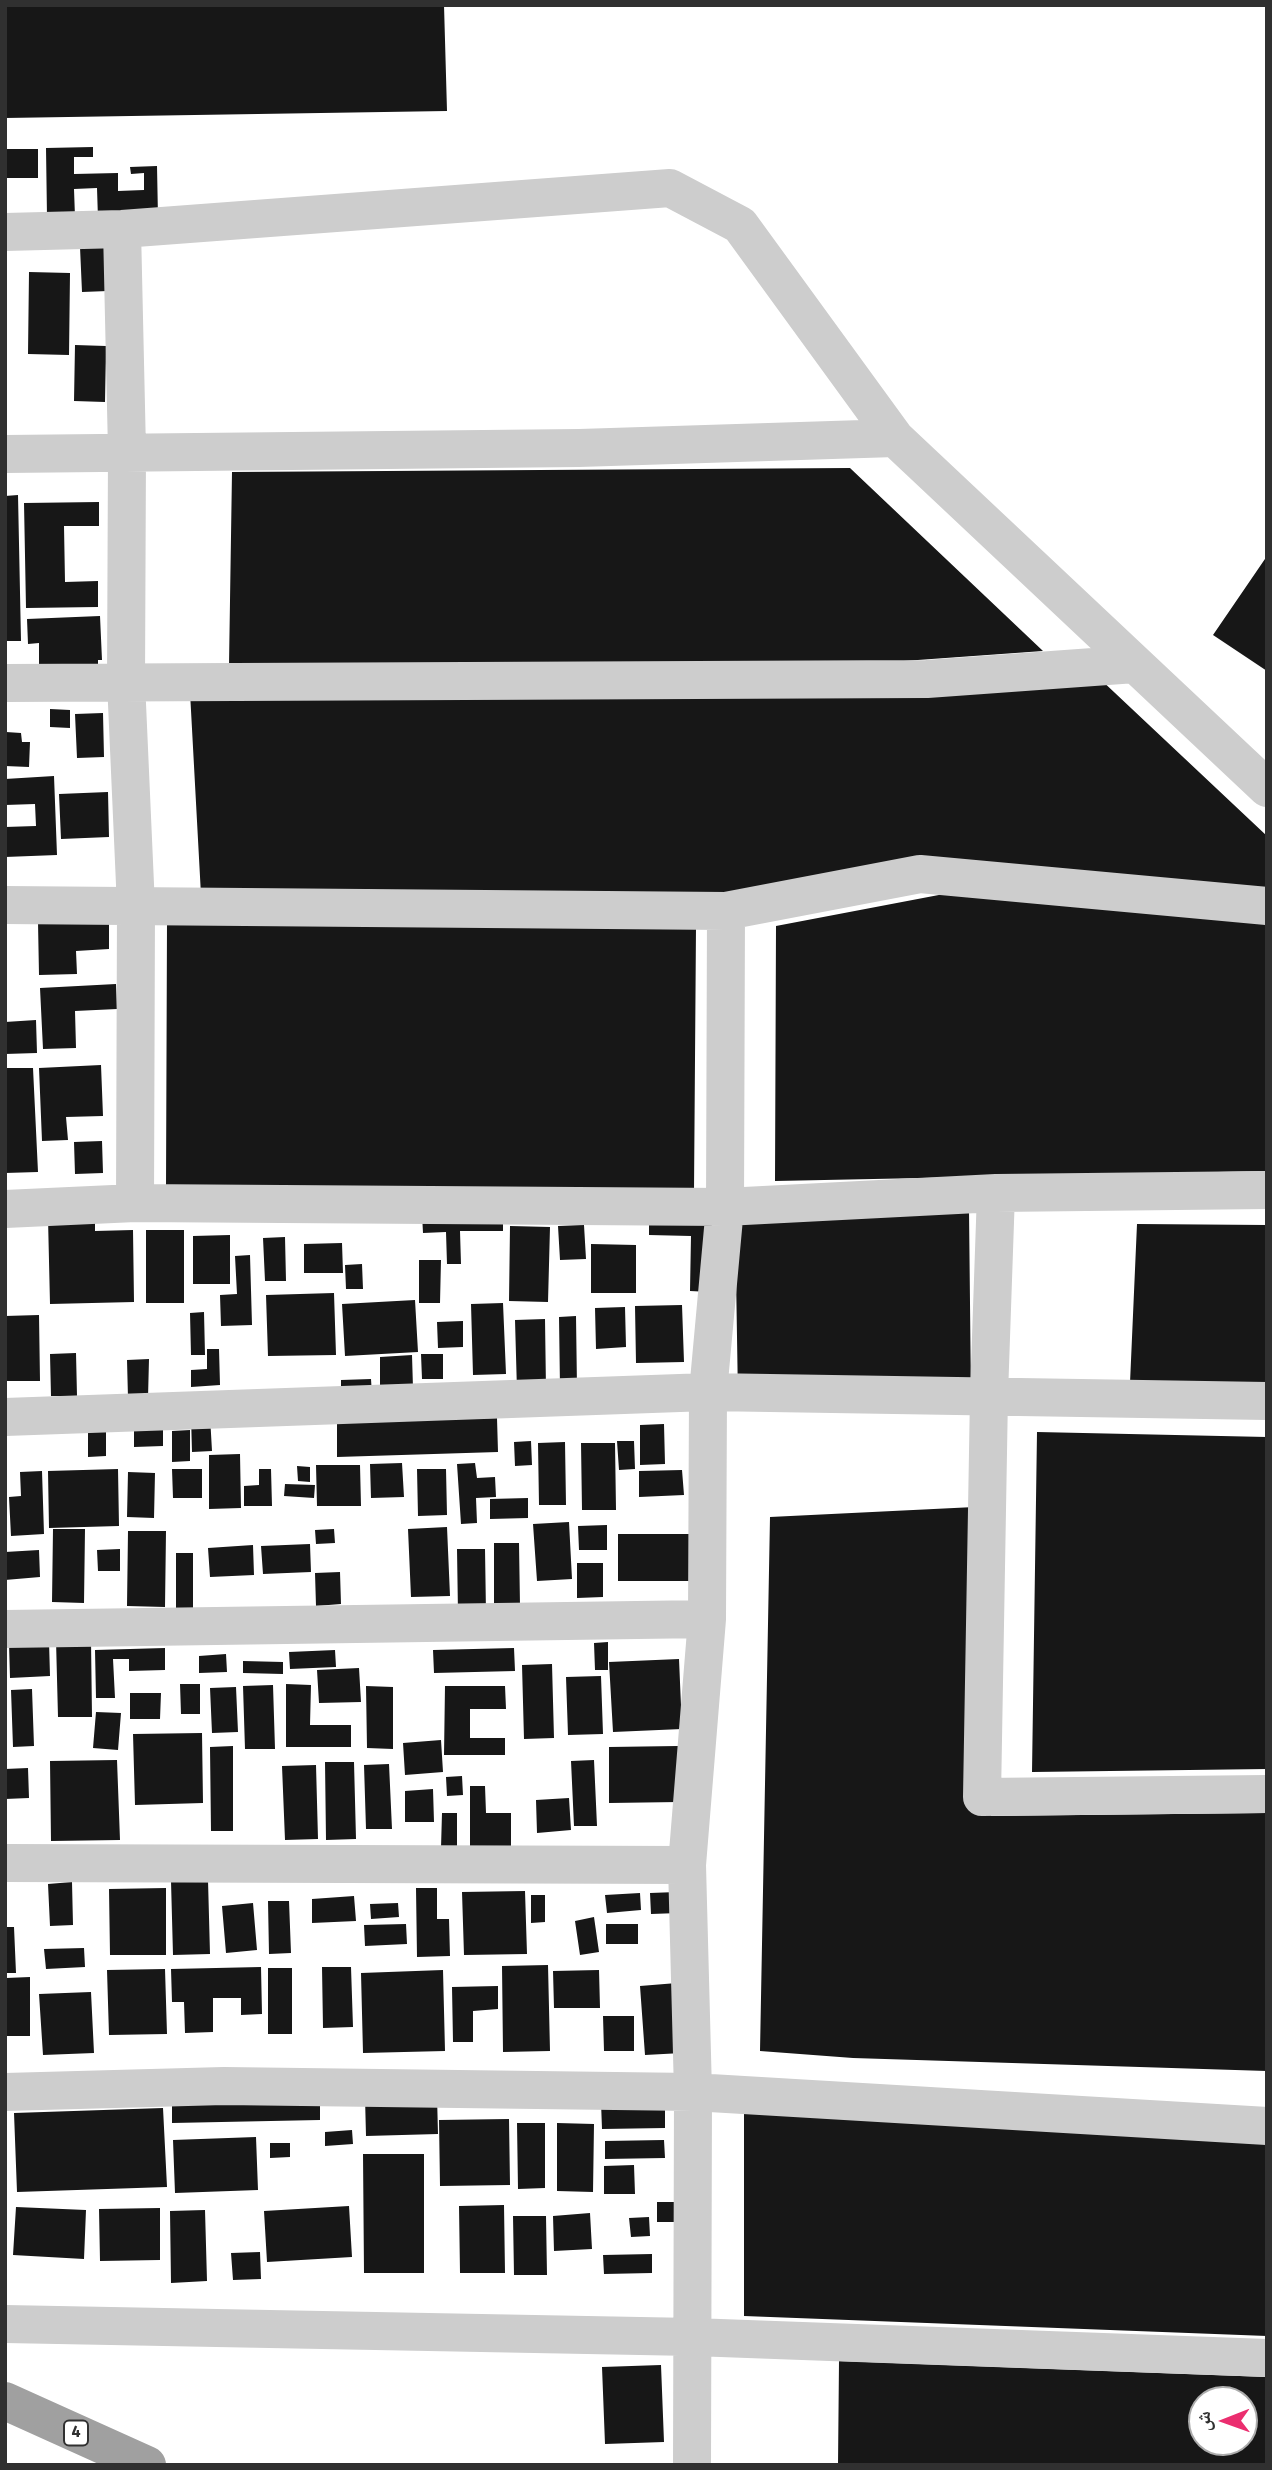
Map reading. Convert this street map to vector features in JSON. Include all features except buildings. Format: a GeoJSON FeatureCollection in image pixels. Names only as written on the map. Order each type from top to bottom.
{"type":"FeatureCollection","features":[{"type":"Feature","properties":{"kind":"highway","name":"4"},"geometry":{"type":"LineString","coordinates":[[5,2401],[147,2465]]}},
{"type":"Feature","properties":{"kind":"street"},"geometry":{"type":"LineString","coordinates":[[5,232],[122,229],[670,188],[740,225],[895,438],[1267,788]]}},
{"type":"Feature","properties":{"kind":"street"},"geometry":{"type":"LineString","coordinates":[[122,229],[127,450],[125,681],[136,907],[135,1203]]}},
{"type":"Feature","properties":{"kind":"street"},"geometry":{"type":"LineString","coordinates":[[5,454],[127,450],[579,447],[895,438]]}},
{"type":"Feature","properties":{"kind":"street"},"geometry":{"type":"LineString","coordinates":[[5,683],[927,680],[1135,664]]}},
{"type":"Feature","properties":{"kind":"street"},"geometry":{"type":"LineString","coordinates":[[5,905],[726,911],[920,874],[1267,906]]}},
{"type":"Feature","properties":{"kind":"street"},"geometry":{"type":"LineString","coordinates":[[692,2465],[693,2092],[687,1865],[708,1619],[708,1392],[725,1207],[726,911]]}},
{"type":"Feature","properties":{"kind":"street"},"geometry":{"type":"LineString","coordinates":[[5,1209],[135,1203],[725,1207],[996,1193],[1267,1190]]}},
{"type":"Feature","properties":{"kind":"street"},"geometry":{"type":"LineString","coordinates":[[996,1193],[989,1395],[982,1797],[1267,1794]]}},
{"type":"Feature","properties":{"kind":"street"},"geometry":{"type":"LineString","coordinates":[[5,1417],[708,1392],[1267,1401]]}},
{"type":"Feature","properties":{"kind":"street"},"geometry":{"type":"LineString","coordinates":[[5,1629],[708,1619]]}},
{"type":"Feature","properties":{"kind":"street"},"geometry":{"type":"LineString","coordinates":[[5,1863],[82,1861],[687,1865]]}},
{"type":"Feature","properties":{"kind":"street"},"geometry":{"type":"LineString","coordinates":[[5,2092],[224,2086],[693,2092],[1267,2126]]}},
{"type":"Feature","properties":{"kind":"street"},"geometry":{"type":"LineString","coordinates":[[5,2324],[693,2337],[1267,2358]]}}]}
